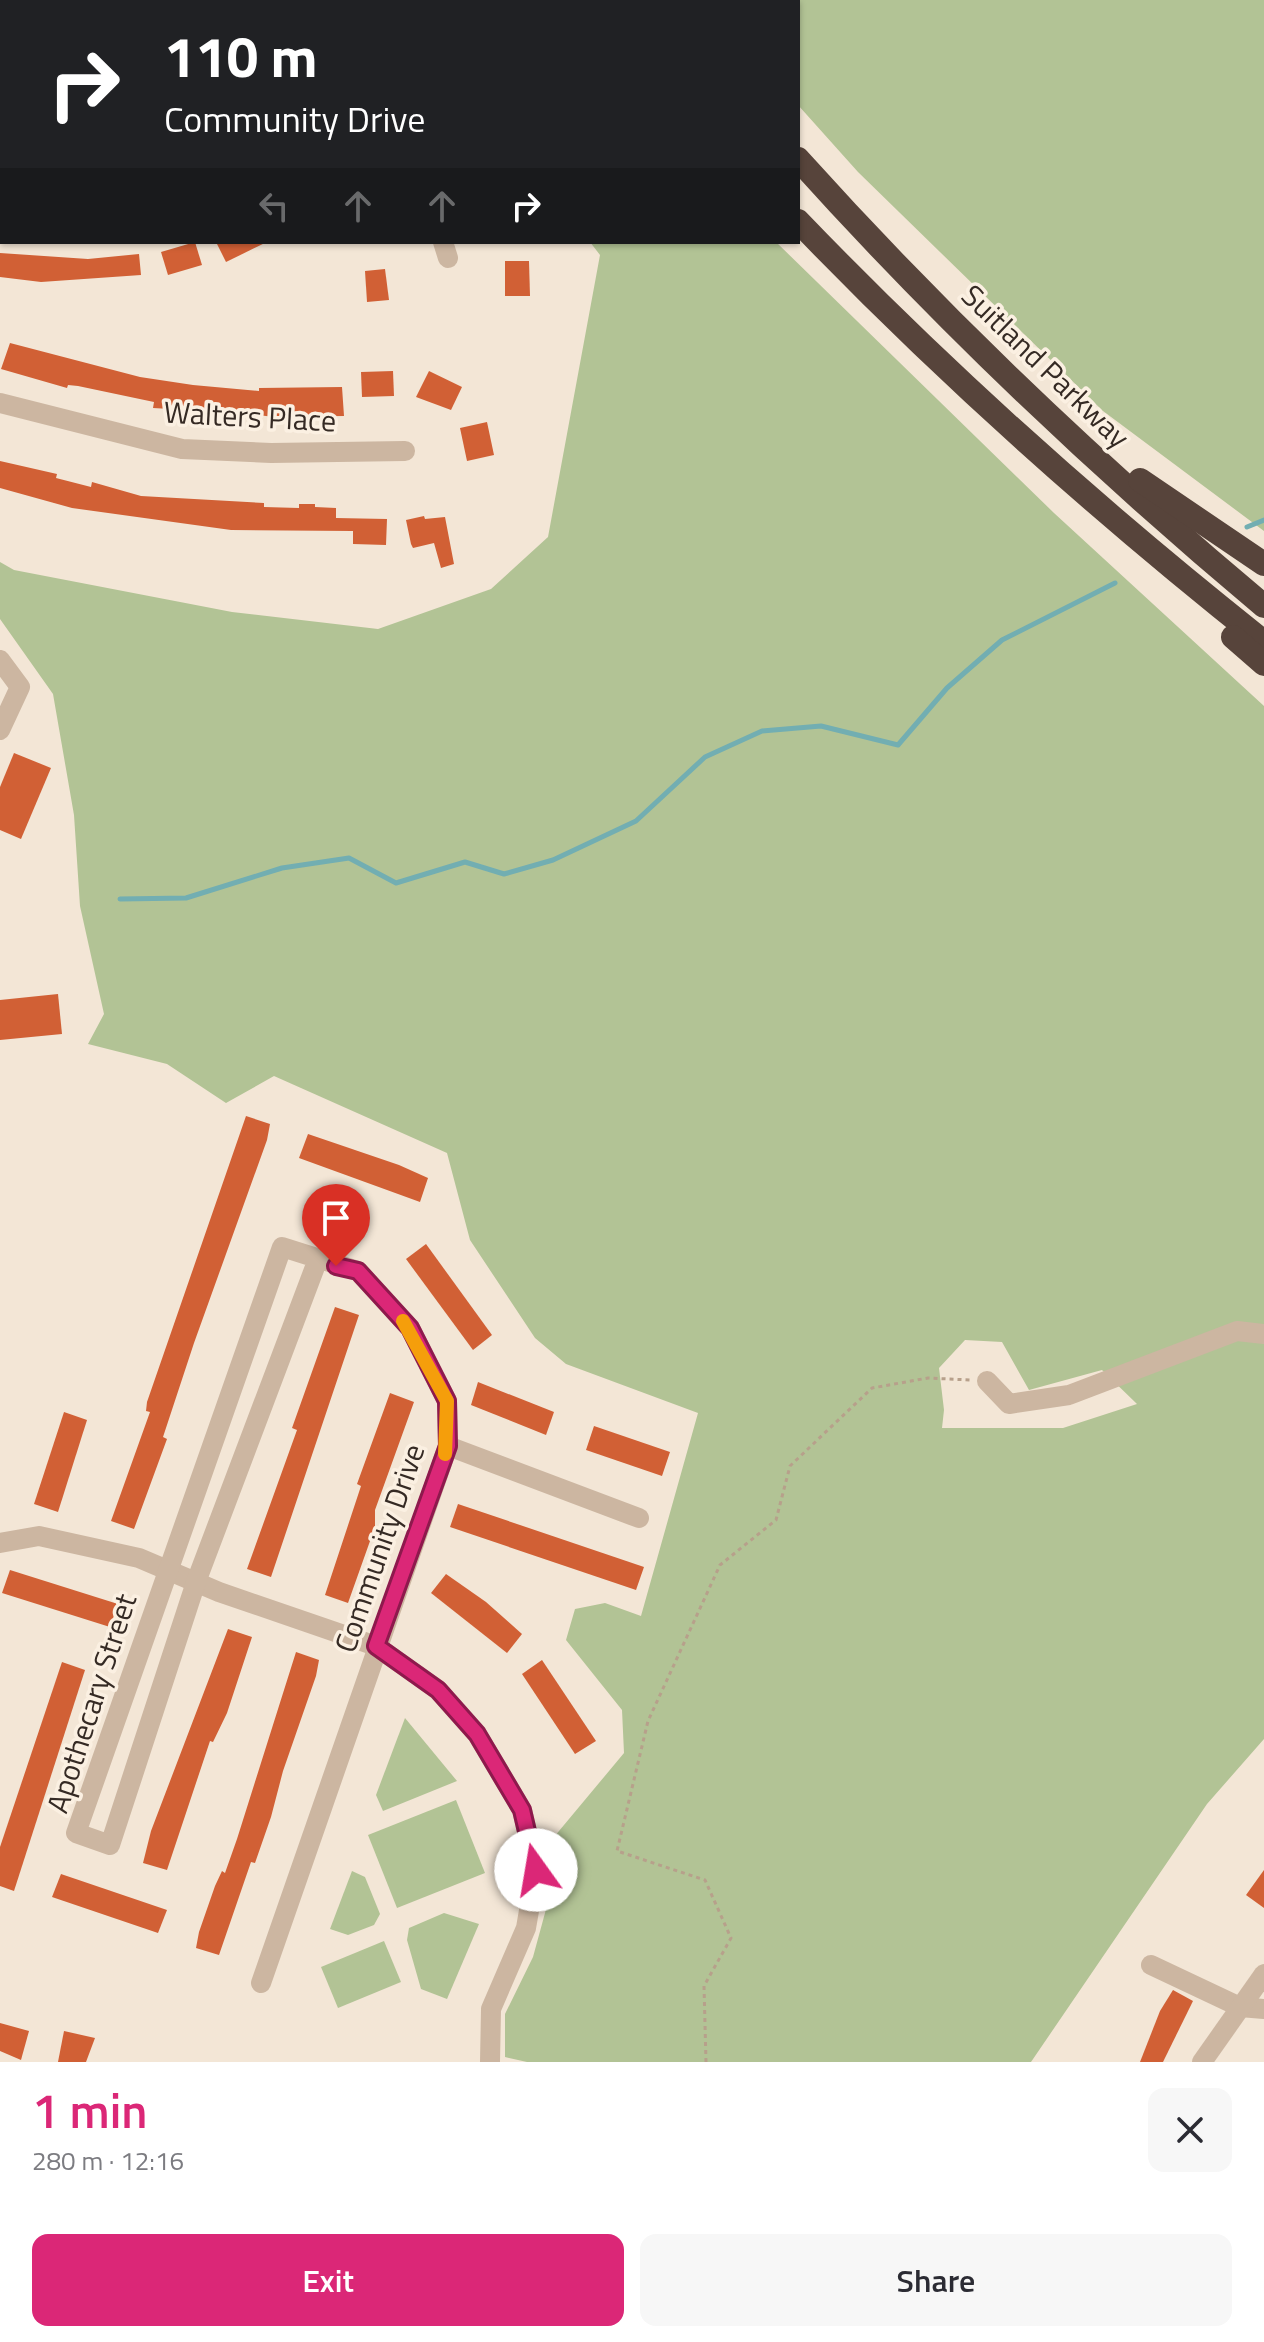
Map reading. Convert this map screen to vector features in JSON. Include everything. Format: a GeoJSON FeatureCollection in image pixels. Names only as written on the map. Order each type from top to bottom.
{"type":"FeatureCollection","features":[{"type":"Feature","properties":{"kind":"highway","name":"Suitland Parkway"},"geometry":{"type":"LineString","coordinates":[[800,161],[1011,379],[1129,489],[1264,606]]}},
{"type":"Feature","properties":{"kind":"highway"},"geometry":{"type":"LineString","coordinates":[[800,223],[918,341],[1109,515],[1264,642]]}},
{"type":"Feature","properties":{"kind":"highway"},"geometry":{"type":"LineString","coordinates":[[1011,379],[1095,440],[1162,497],[1264,564]]}},
{"type":"Feature","properties":{"kind":"highway"},"geometry":{"type":"LineString","coordinates":[[1109,515],[1175,590],[1264,664]]}},
{"type":"Feature","properties":{"kind":"street","name":"Walters Place"},"geometry":{"type":"LineString","coordinates":[[0,403],[182,449],[271,453],[405,451]]}},
{"type":"Feature","properties":{"kind":"street"},"geometry":{"type":"LineString","coordinates":[[0,660],[20,687],[0,730]]}},
{"type":"Feature","properties":{"kind":"street","name":"Community Drive"},"geometry":{"type":"LineString","coordinates":[[261,1983],[448,1446],[447,1401],[410,1328],[358,1271],[282,1247]]}},
{"type":"Feature","properties":{"kind":"street","name":"Apothecary Street"},"geometry":{"type":"LineString","coordinates":[[282,1247],[76,1833],[110,1845],[196,1582],[318,1259]]}},
{"type":"Feature","properties":{"kind":"street"},"geometry":{"type":"LineString","coordinates":[[987,1381],[1009,1404],[1069,1395],[1237,1331],[1264,1334]]}},
{"type":"Feature","properties":{"kind":"street"},"geometry":{"type":"LineString","coordinates":[[448,1446],[639,1518]]}},
{"type":"Feature","properties":{"kind":"street"},"geometry":{"type":"LineString","coordinates":[[0,1543],[39,1536],[139,1558],[196,1582],[376,1646],[438,1690],[477,1734],[522,1810],[536,1870],[526,1928],[491,2009],[490,2062]]}},
{"type":"Feature","properties":{"kind":"street"},"geometry":{"type":"LineString","coordinates":[[1151,1965],[1240,2007],[1264,2009]]}},
{"type":"Feature","properties":{"kind":"street"},"geometry":{"type":"LineString","coordinates":[[1202,2062],[1264,1974]]}},
{"type":"Feature","properties":{"kind":"path"},"geometry":{"type":"LineString","coordinates":[[706,2062],[704,1986],[731,1938],[705,1880],[617,1851],[648,1721],[720,1565],[776,1520],[790,1466],[872,1388],[928,1378],[987,1381]]}},
{"type":"Feature","properties":{"kind":"green space"},"geometry":{"type":"Polygon","coordinates":[[[800,0],[1264,0],[1264,531],[1103,411],[858,172],[800,107],[800,0]]]}},
{"type":"Feature","properties":{"kind":"green space"},"geometry":{"type":"Polygon","coordinates":[[[592,244],[778,244],[1054,513],[1264,706],[1264,1739],[1207,1804],[1031,2062],[527,2062],[505,2057],[505,2014],[533,1957],[554,1880],[554,1837],[624,1753],[622,1710],[566,1640],[575,1609],[605,1603],[641,1616],[698,1413],[566,1364],[535,1338],[470,1240],[447,1153],[274,1076],[226,1103],[167,1064],[88,1044],[104,1014],[80,906],[74,815],[53,694],[0,619],[0,562],[14,570],[232,612],[378,629],[491,589],[548,537],[600,255],[592,244]],[[965,1340],[939,1368],[944,1410],[942,1428],[1063,1428],[1137,1404],[1102,1370],[1029,1390],[1002,1342],[965,1340]]]}},
{"type":"Feature","properties":{"kind":"green space"},"geometry":{"type":"Polygon","coordinates":[[[405,1718],[457,1781],[383,1811],[376,1795],[405,1718]]]}},
{"type":"Feature","properties":{"kind":"green space"},"geometry":{"type":"Polygon","coordinates":[[[456,1800],[485,1873],[397,1908],[368,1835],[456,1800]]]}},
{"type":"Feature","properties":{"kind":"green space"},"geometry":{"type":"Polygon","coordinates":[[[352,1871],[365,1877],[380,1914],[374,1925],[348,1935],[330,1929],[352,1871]]]}},
{"type":"Feature","properties":{"kind":"green space"},"geometry":{"type":"Polygon","coordinates":[[[444,1913],[479,1924],[447,1999],[421,1989],[407,1940],[409,1928],[444,1913]]]}},
{"type":"Feature","properties":{"kind":"green space"},"geometry":{"type":"Polygon","coordinates":[[[384,1941],[401,1982],[338,2008],[321,1967],[384,1941]]]}},
{"type":"Feature","properties":{"kind":"building"},"geometry":{"type":"Polygon","coordinates":[[[196,244],[202,265],[168,275],[161,252],[196,244]]]}},
{"type":"Feature","properties":{"kind":"building"},"geometry":{"type":"Polygon","coordinates":[[[217,244],[263,244],[226,262],[217,244]]]}},
{"type":"Feature","properties":{"kind":"building"},"geometry":{"type":"Polygon","coordinates":[[[0,253],[88,259],[139,254],[141,275],[41,282],[0,277],[0,253]]]}},
{"type":"Feature","properties":{"kind":"building"},"geometry":{"type":"Polygon","coordinates":[[[505,261],[529,261],[530,296],[505,296],[505,261]]]}},
{"type":"Feature","properties":{"kind":"building"},"geometry":{"type":"Polygon","coordinates":[[[385,269],[389,300],[367,302],[365,271],[385,269]]]}},
{"type":"Feature","properties":{"kind":"building"},"geometry":{"type":"Polygon","coordinates":[[[10,343],[140,377],[193,385],[259,391],[259,388],[342,387],[344,416],[274,417],[222,412],[222,416],[204,415],[205,411],[153,408],[154,402],[78,386],[68,385],[67,388],[1,369],[10,343]]]}},
{"type":"Feature","properties":{"kind":"building"},"geometry":{"type":"Polygon","coordinates":[[[393,371],[394,396],[362,397],[361,372],[393,371]]]}},
{"type":"Feature","properties":{"kind":"building"},"geometry":{"type":"Polygon","coordinates":[[[429,371],[462,387],[451,410],[416,397],[429,371]]]}},
{"type":"Feature","properties":{"kind":"building"},"geometry":{"type":"Polygon","coordinates":[[[487,422],[494,455],[467,461],[460,428],[487,422]]]}},
{"type":"Feature","properties":{"kind":"building"},"geometry":{"type":"Polygon","coordinates":[[[0,461],[57,474],[56,478],[91,487],[92,482],[141,496],[264,503],[264,507],[299,508],[299,504],[315,504],[315,507],[336,508],[336,518],[387,519],[386,545],[353,544],[353,531],[231,530],[72,508],[0,488],[0,461]]]}},
{"type":"Feature","properties":{"kind":"building"},"geometry":{"type":"Polygon","coordinates":[[[424,516],[425,519],[445,517],[454,564],[441,568],[434,543],[413,548],[406,520],[424,516]]]}},
{"type":"Feature","properties":{"kind":"building"},"geometry":{"type":"Polygon","coordinates":[[[14,753],[51,768],[21,839],[0,830],[0,787],[14,753]]]}},
{"type":"Feature","properties":{"kind":"building"},"geometry":{"type":"Polygon","coordinates":[[[58,994],[62,1034],[0,1040],[0,1000],[58,994]]]}},
{"type":"Feature","properties":{"kind":"building"},"geometry":{"type":"Polygon","coordinates":[[[246,1116],[270,1124],[267,1140],[194,1343],[163,1437],[167,1439],[134,1529],[111,1521],[150,1412],[146,1411],[147,1402],[246,1116]]]}},
{"type":"Feature","properties":{"kind":"building"},"geometry":{"type":"Polygon","coordinates":[[[308,1134],[428,1178],[420,1202],[299,1158],[308,1134]]]}},
{"type":"Feature","properties":{"kind":"building"},"geometry":{"type":"Polygon","coordinates":[[[426,1244],[492,1335],[473,1350],[406,1259],[426,1244]]]}},
{"type":"Feature","properties":{"kind":"building"},"geometry":{"type":"Polygon","coordinates":[[[335,1307],[359,1315],[271,1577],[247,1569],[297,1430],[292,1428],[335,1307]]]}},
{"type":"Feature","properties":{"kind":"building"},"geometry":{"type":"Polygon","coordinates":[[[478,1382],[554,1412],[546,1435],[471,1405],[478,1382]]]}},
{"type":"Feature","properties":{"kind":"building"},"geometry":{"type":"Polygon","coordinates":[[[390,1393],[414,1402],[375,1510],[375,1527],[348,1603],[325,1595],[361,1486],[357,1484],[390,1393]]]}},
{"type":"Feature","properties":{"kind":"building"},"geometry":{"type":"Polygon","coordinates":[[[64,1412],[87,1420],[58,1512],[34,1504],[64,1412]]]}},
{"type":"Feature","properties":{"kind":"building"},"geometry":{"type":"Polygon","coordinates":[[[594,1426],[670,1452],[662,1476],[586,1450],[594,1426]]]}},
{"type":"Feature","properties":{"kind":"building"},"geometry":{"type":"Polygon","coordinates":[[[458,1504],[644,1567],[636,1590],[450,1527],[458,1504]]]}},
{"type":"Feature","properties":{"kind":"building"},"geometry":{"type":"Polygon","coordinates":[[[10,1570],[118,1604],[110,1627],[2,1593],[10,1570]]]}},
{"type":"Feature","properties":{"kind":"building"},"geometry":{"type":"Polygon","coordinates":[[[446,1574],[486,1602],[522,1634],[507,1653],[431,1593],[446,1574]]]}},
{"type":"Feature","properties":{"kind":"building"},"geometry":{"type":"Polygon","coordinates":[[[228,1629],[252,1637],[227,1713],[213,1742],[210,1741],[167,1870],[143,1863],[151,1831],[228,1629]]]}},
{"type":"Feature","properties":{"kind":"building"},"geometry":{"type":"Polygon","coordinates":[[[296,1652],[319,1660],[316,1676],[283,1771],[271,1817],[255,1863],[251,1862],[219,1955],[196,1948],[199,1932],[215,1886],[222,1871],[225,1873],[237,1839],[296,1652]]]}},
{"type":"Feature","properties":{"kind":"building"},"geometry":{"type":"Polygon","coordinates":[[[542,1660],[596,1741],[575,1754],[522,1674],[542,1660]]]}},
{"type":"Feature","properties":{"kind":"building"},"geometry":{"type":"Polygon","coordinates":[[[62,1662],[85,1670],[14,1891],[0,1886],[0,1847],[62,1662]]]}},
{"type":"Feature","properties":{"kind":"building"},"geometry":{"type":"Polygon","coordinates":[[[1264,1870],[1264,1908],[1246,1895],[1264,1870]]]}},
{"type":"Feature","properties":{"kind":"building"},"geometry":{"type":"Polygon","coordinates":[[[61,1874],[167,1910],[158,1933],[52,1897],[61,1874]]]}},
{"type":"Feature","properties":{"kind":"building"},"geometry":{"type":"Polygon","coordinates":[[[1173,1990],[1193,2001],[1163,2062],[1140,2062],[1160,2011],[1173,1990]]]}},
{"type":"Feature","properties":{"kind":"building"},"geometry":{"type":"Polygon","coordinates":[[[0,2023],[29,2031],[21,2060],[0,2051],[0,2023]]]}},
{"type":"Feature","properties":{"kind":"building"},"geometry":{"type":"Polygon","coordinates":[[[64,2031],[95,2038],[86,2062],[58,2062],[64,2031]]]}},
{"type":"Feature","properties":{"kind":"waterway"},"geometry":{"type":"LineString","coordinates":[[1247,527],[1264,520]]}},
{"type":"Feature","properties":{"kind":"waterway"},"geometry":{"type":"LineString","coordinates":[[120,899],[186,898],[282,868],[349,858],[396,883],[465,862],[504,874],[553,860],[636,821],[705,757],[762,731],[821,726],[898,745],[947,688],[1002,640],[1115,583]]}},
{"type":"Feature","properties":{"kind":"slow traffic"},"geometry":{"type":"LineString","coordinates":[[403,1321],[410,1328],[447,1401],[448,1446],[445,1454]]}},
{"type":"Feature","properties":{"kind":"route"},"geometry":{"type":"LineString","coordinates":[[336,1266],[358,1271],[410,1328],[447,1401],[448,1446],[376,1646],[438,1690],[477,1734],[522,1810],[536,1870]]}}]}
